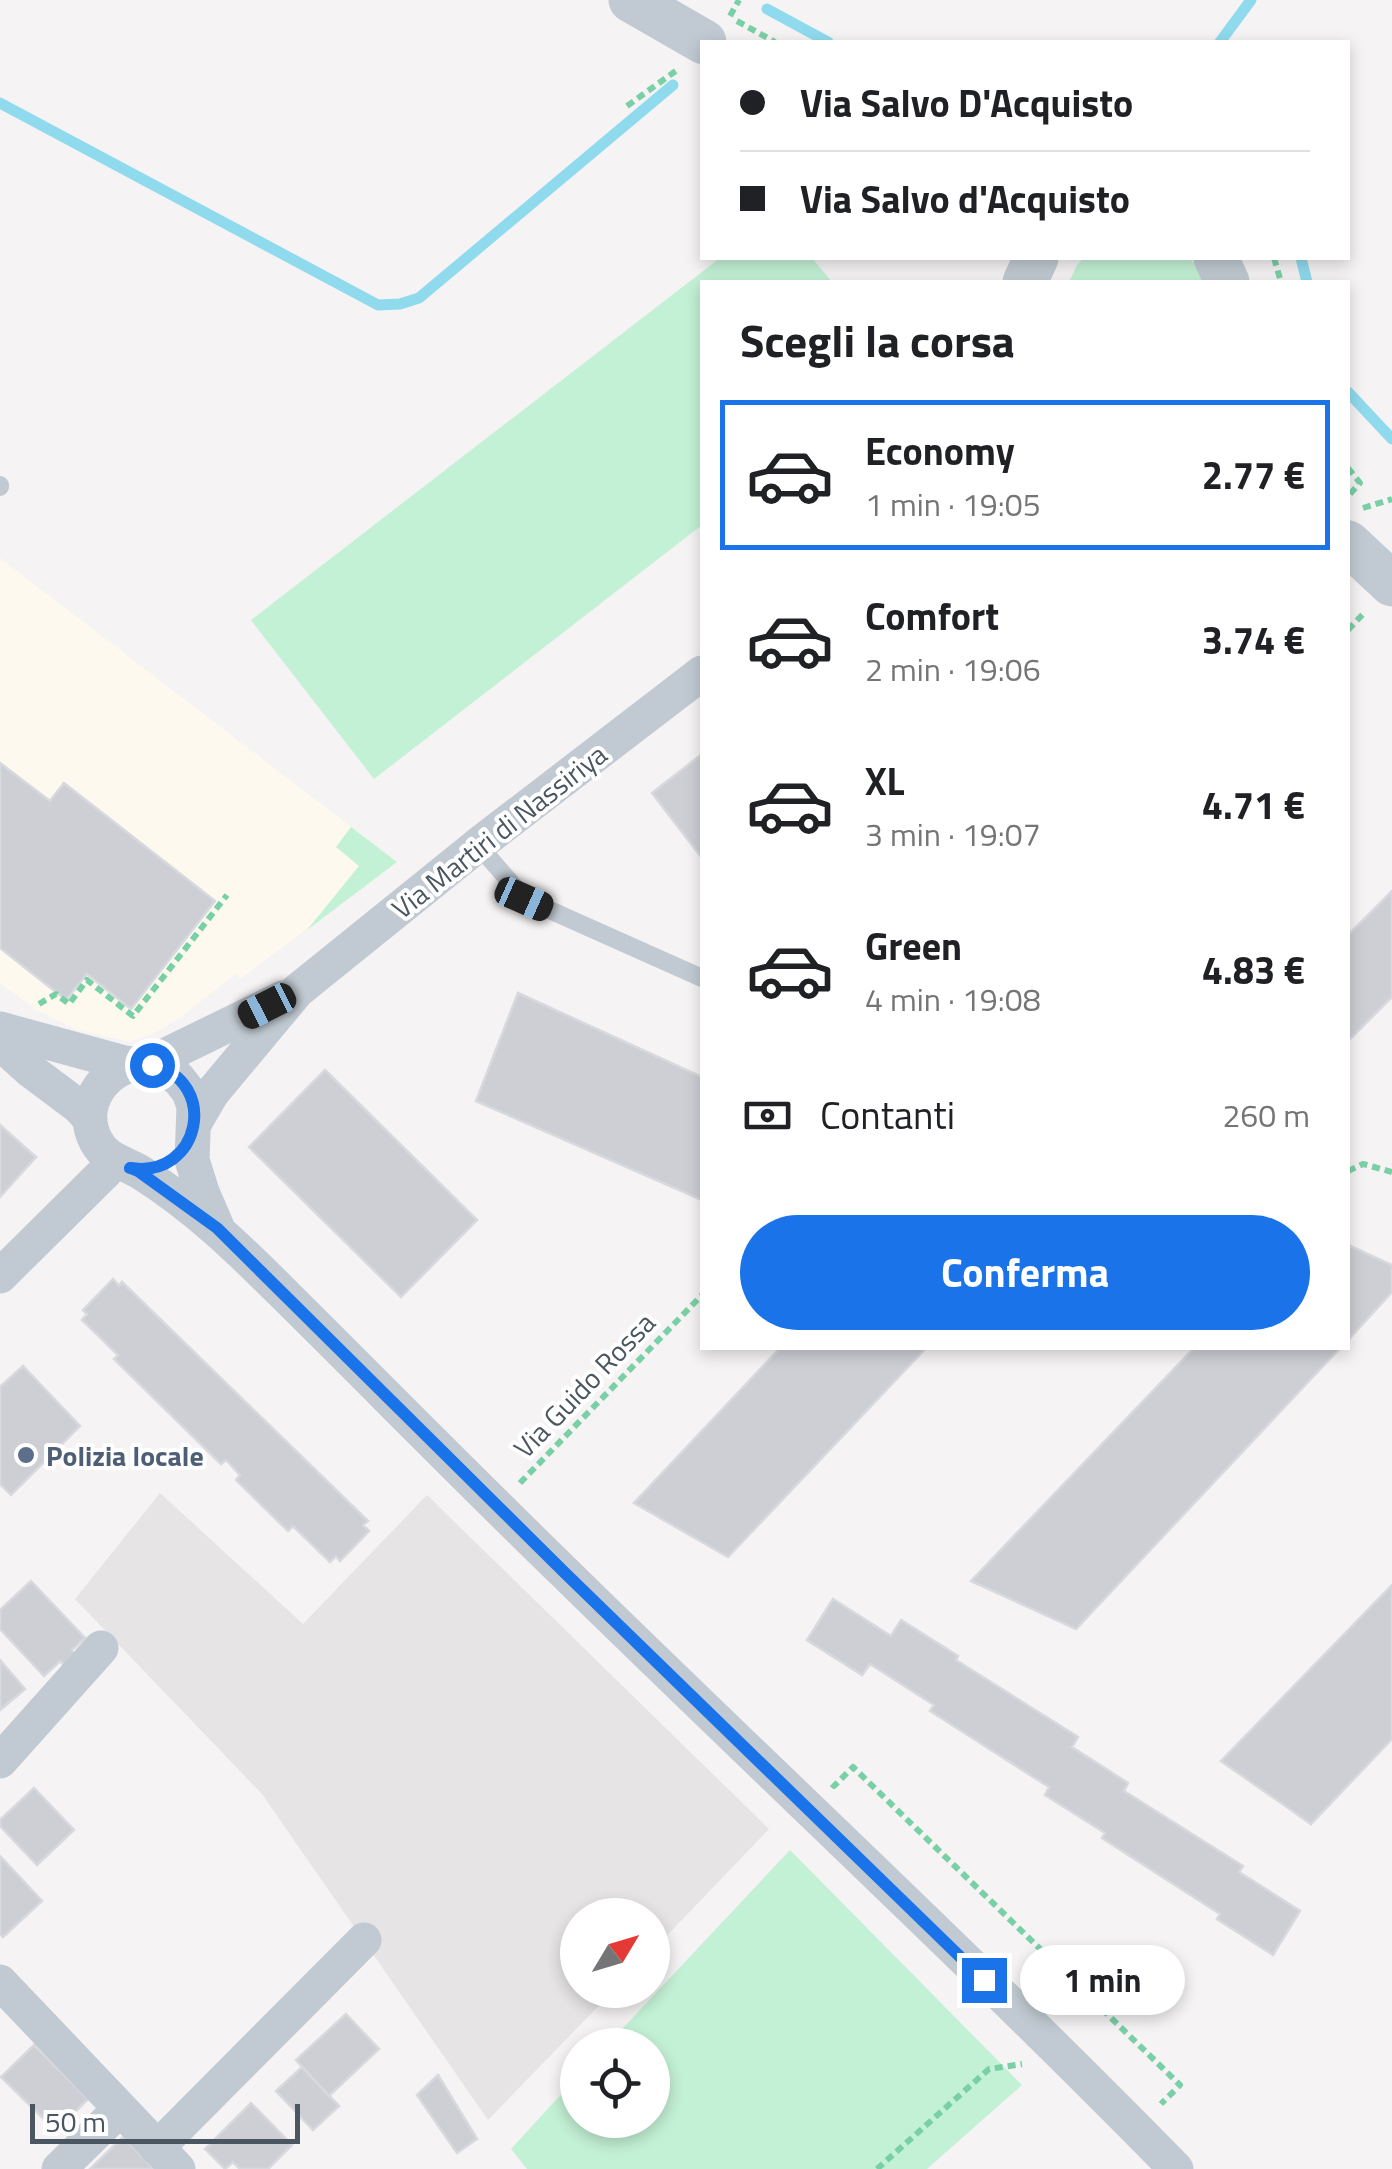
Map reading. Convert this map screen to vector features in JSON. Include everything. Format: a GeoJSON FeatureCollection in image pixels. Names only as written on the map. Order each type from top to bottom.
{"type":"FeatureCollection","features":[{"type":"Feature","properties":{"kind":"street"},"geometry":{"type":"LineString","coordinates":[[630,0],[707,40]]}},
{"type":"Feature","properties":{"kind":"street"},"geometry":{"type":"LineString","coordinates":[[1350,546],[1381,596]]}},
{"type":"Feature","properties":{"kind":"street","name":"Via Martiri di Nassiriya"},"geometry":{"type":"LineString","coordinates":[[193,1129],[212,1093],[297,991],[700,674]]}},
{"type":"Feature","properties":{"kind":"street","name":"Via Martiri di Nassiriya"},"geometry":{"type":"LineString","coordinates":[[143,1064],[297,991]]}},
{"type":"Feature","properties":{"kind":"street"},"geometry":{"type":"LineString","coordinates":[[3,1035],[169,1071],[186,1088],[194,1106],[192,1160],[217,1228]]}},
{"type":"Feature","properties":{"kind":"street"},"geometry":{"type":"LineString","coordinates":[[3,1035],[30,1070],[90,1119]]}},
{"type":"Feature","properties":{"kind":"street"},"geometry":{"type":"LineString","coordinates":[[143,1064],[119,1069],[102,1082],[92,1100],[90,1119],[96,1142],[120,1163],[138,1171],[217,1228],[1176,2169]]}},
{"type":"Feature","properties":{"kind":"street"},"geometry":{"type":"LineString","coordinates":[[0,1276],[106,1171],[120,1163],[147,1169],[170,1161],[184,1148],[193,1129]]}},
{"type":"Feature","properties":{"kind":"street"},"geometry":{"type":"LineString","coordinates":[[0,1761],[102,1648]]}},
{"type":"Feature","properties":{"kind":"street"},"geometry":{"type":"LineString","coordinates":[[0,1982],[167,2158],[364,1940]]}},
{"type":"Feature","properties":{"kind":"street"},"geometry":{"type":"LineString","coordinates":[[59,2169],[119,2110]]}},
{"type":"Feature","properties":{"kind":"lane"},"geometry":{"type":"LineString","coordinates":[[478,846],[524,899],[700,977]]}},
{"type":"Feature","properties":{"kind":"path"},"geometry":{"type":"LineString","coordinates":[[707,40],[739,0]]}},
{"type":"Feature","properties":{"kind":"path"},"geometry":{"type":"LineString","coordinates":[[628,106],[700,46]]}},
{"type":"Feature","properties":{"kind":"path"},"geometry":{"type":"LineString","coordinates":[[1350,470],[1360,483],[1350,494]]}},
{"type":"Feature","properties":{"kind":"path"},"geometry":{"type":"LineString","coordinates":[[1350,628],[1381,596]]}},
{"type":"Feature","properties":{"kind":"path"},"geometry":{"type":"LineString","coordinates":[[3,1035],[36,1005],[56,994],[69,1004],[86,980],[134,1016],[227,895]]}},
{"type":"Feature","properties":{"kind":"path"},"geometry":{"type":"LineString","coordinates":[[1350,1170],[1364,1164],[1392,1172]]}},
{"type":"Feature","properties":{"kind":"path","name":"Via Guido Rossa"},"geometry":{"type":"LineString","coordinates":[[498,1506],[700,1297]]}},
{"type":"Feature","properties":{"kind":"path"},"geometry":{"type":"LineString","coordinates":[[798,1798],[822,1774],[834,1786],[853,1767],[1166,2071],[1180,2085],[1136,2130]]}},
{"type":"Feature","properties":{"kind":"path"},"geometry":{"type":"LineString","coordinates":[[876,2169],[988,2070],[1063,2057]]}},
{"type":"Feature","properties":{"kind":"shaded area"},"geometry":{"type":"Polygon","coordinates":[[[0,558],[397,862],[240,979],[236,974],[178,1019],[130,1042],[77,1030],[37,1010],[0,983],[0,558]]]}},
{"type":"Feature","properties":{"kind":"shaded area"},"geometry":{"type":"Polygon","coordinates":[[[160,1493],[303,1624],[427,1495],[769,1829],[670,1932],[670,1898],[560,1898],[560,2008],[597,2008],[577,2028],[560,2028],[560,2046],[488,2120],[262,1794],[75,1599],[160,1493]]]}},
{"type":"Feature","properties":{"kind":"green space"},"geometry":{"type":"Polygon","coordinates":[[[717,260],[814,260],[830,280],[700,280],[700,527],[374,779],[251,620],[717,260]]]}},
{"type":"Feature","properties":{"kind":"green space"},"geometry":{"type":"Polygon","coordinates":[[[1082,260],[1191,260],[1203,280],[1070,280],[1082,260]]]}},
{"type":"Feature","properties":{"kind":"green space"},"geometry":{"type":"Polygon","coordinates":[[[351,827],[397,862],[307,930],[359,866],[336,847],[351,827]]]}},
{"type":"Feature","properties":{"kind":"green space"},"geometry":{"type":"Polygon","coordinates":[[[790,1850],[1022,2085],[927,2169],[527,2169],[511,2149],[560,2096],[560,2138],[670,2138],[670,2028],[623,2028],[642,2008],[670,2008],[670,1978],[790,1850]]]}},
{"type":"Feature","properties":{"kind":"building"},"geometry":{"type":"Polygon","coordinates":[[[700,756],[700,855],[652,793],[700,756]]]}},
{"type":"Feature","properties":{"kind":"building"},"geometry":{"type":"Polygon","coordinates":[[[0,763],[50,801],[64,783],[215,901],[131,1009],[87,974],[66,1000],[0,948],[0,763]]]}},
{"type":"Feature","properties":{"kind":"building"},"geometry":{"type":"Polygon","coordinates":[[[1392,891],[1392,997],[1350,1039],[1350,933],[1392,891]]]}},
{"type":"Feature","properties":{"kind":"building"},"geometry":{"type":"Polygon","coordinates":[[[518,993],[700,1076],[700,1199],[476,1101],[518,993]]]}},
{"type":"Feature","properties":{"kind":"building"},"geometry":{"type":"Polygon","coordinates":[[[325,1070],[477,1220],[401,1297],[249,1147],[325,1070]]]}},
{"type":"Feature","properties":{"kind":"building"},"geometry":{"type":"Polygon","coordinates":[[[0,1125],[36,1157],[0,1197],[0,1125]]]}},
{"type":"Feature","properties":{"kind":"building"},"geometry":{"type":"Polygon","coordinates":[[[1350,1246],[1392,1265],[1392,1292],[1350,1338],[1350,1246]]]}},
{"type":"Feature","properties":{"kind":"building"},"geometry":{"type":"Polygon","coordinates":[[[113,1279],[119,1286],[122,1282],[368,1521],[363,1525],[369,1531],[340,1561],[336,1556],[330,1562],[293,1526],[288,1531],[236,1480],[240,1475],[226,1460],[221,1464],[114,1359],[118,1355],[82,1320],[87,1314],[83,1310],[113,1279]]]}},
{"type":"Feature","properties":{"kind":"building"},"geometry":{"type":"Polygon","coordinates":[[[778,1350],[924,1350],[728,1557],[634,1503],[778,1350]]]}},
{"type":"Feature","properties":{"kind":"building"},"geometry":{"type":"Polygon","coordinates":[[[1192,1350],[1338,1350],[1076,1629],[971,1581],[1192,1350]]]}},
{"type":"Feature","properties":{"kind":"building","name":"Polizia locale"},"geometry":{"type":"Polygon","coordinates":[[[23,1366],[80,1426],[11,1495],[0,1484],[0,1387],[23,1366]]]}},
{"type":"Feature","properties":{"kind":"building"},"geometry":{"type":"Polygon","coordinates":[[[31,1581],[85,1638],[72,1650],[77,1657],[66,1667],[60,1661],[44,1676],[0,1629],[0,1610],[31,1581]]]}},
{"type":"Feature","properties":{"kind":"building"},"geometry":{"type":"Polygon","coordinates":[[[1392,1585],[1392,1739],[1311,1824],[1221,1761],[1392,1585]]]}},
{"type":"Feature","properties":{"kind":"building"},"geometry":{"type":"Polygon","coordinates":[[[833,1599],[891,1636],[901,1620],[958,1656],[956,1660],[1078,1737],[1072,1747],[1128,1783],[1124,1791],[1243,1866],[1239,1872],[1300,1911],[1273,1955],[1217,1919],[1220,1914],[1102,1838],[1105,1833],[1045,1795],[1049,1787],[930,1711],[934,1705],[870,1664],[862,1675],[807,1640],[833,1599]]]}},
{"type":"Feature","properties":{"kind":"building"},"geometry":{"type":"Polygon","coordinates":[[[0,1660],[25,1689],[0,1710],[0,1660]]]}},
{"type":"Feature","properties":{"kind":"building"},"geometry":{"type":"Polygon","coordinates":[[[34,1788],[74,1830],[37,1865],[0,1826],[0,1820],[34,1788]]]}},
{"type":"Feature","properties":{"kind":"building"},"geometry":{"type":"Polygon","coordinates":[[[0,1856],[42,1901],[3,1937],[0,1934],[0,1856]]]}},
{"type":"Feature","properties":{"kind":"building"},"geometry":{"type":"Polygon","coordinates":[[[346,2014],[379,2049],[329,2096],[296,2060],[346,2014]]]}},
{"type":"Feature","properties":{"kind":"building"},"geometry":{"type":"Polygon","coordinates":[[[34,2045],[88,2099],[56,2131],[1,2077],[34,2045]]]}},
{"type":"Feature","properties":{"kind":"building"},"geometry":{"type":"Polygon","coordinates":[[[302,2067],[339,2106],[313,2130],[276,2091],[302,2067]]]}},
{"type":"Feature","properties":{"kind":"building"},"geometry":{"type":"Polygon","coordinates":[[[438,2075],[477,2139],[457,2153],[417,2095],[438,2075]]]}},
{"type":"Feature","properties":{"kind":"building"},"geometry":{"type":"Polygon","coordinates":[[[251,2103],[292,2145],[268,2169],[240,2169],[233,2162],[225,2169],[205,2149],[251,2103]]]}},
{"type":"Feature","properties":{"kind":"building"},"geometry":{"type":"Polygon","coordinates":[[[123,2137],[154,2169],[90,2169],[123,2137]]]}},
{"type":"Feature","properties":{"kind":"waterway"},"geometry":{"type":"LineString","coordinates":[[1221,40],[1251,0]]}},
{"type":"Feature","properties":{"kind":"waterway"},"geometry":{"type":"LineString","coordinates":[[767,9],[824,40]]}},
{"type":"Feature","properties":{"kind":"waterway"},"geometry":{"type":"LineString","coordinates":[[0,103],[378,305],[419,298],[673,85]]}},
{"type":"Feature","properties":{"kind":"waterway"},"geometry":{"type":"LineString","coordinates":[[1302,260],[1306,280]]}},
{"type":"Feature","properties":{"kind":"waterway"},"geometry":{"type":"LineString","coordinates":[[1350,394],[1392,439]]}},
{"type":"Feature","properties":{"kind":"place","name":"Polizia locale"},"geometry":{"type":"Point","coordinates":[26,1455]}},
{"type":"Feature","properties":{"kind":"route"},"geometry":{"type":"LineString","coordinates":[[152,1065],[169,1071],[186,1088],[194,1106],[193,1130],[184,1148],[170,1161],[156,1168],[130,1168],[217,1228],[984,1980]]}}]}
